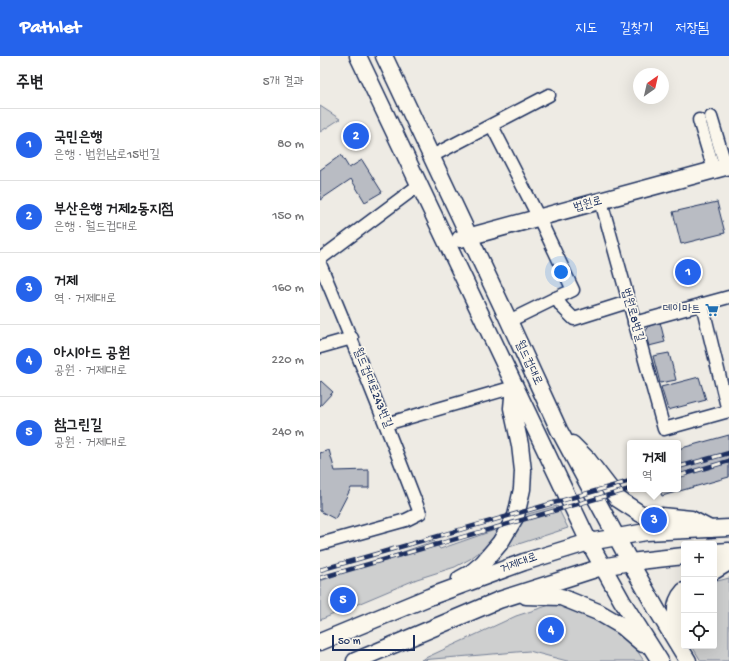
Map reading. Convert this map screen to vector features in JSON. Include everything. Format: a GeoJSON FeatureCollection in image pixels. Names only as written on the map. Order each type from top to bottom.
{"type":"FeatureCollection","features":[{"type":"Feature","properties":{"kind":"main road","name":"월드컵대로"},"geometry":{"type":"LineString","coordinates":[[358,56],[589,542],[602,567],[658,657]]}},
{"type":"Feature","properties":{"kind":"main road","name":"월드컵대로"},"geometry":{"type":"LineString","coordinates":[[384,56],[559,430],[616,538],[657,610],[690,661]]}},
{"type":"Feature","properties":{"kind":"main road","name":"법원로"},"geometry":{"type":"LineString","coordinates":[[446,243],[724,167]]}},
{"type":"Feature","properties":{"kind":"main road"},"geometry":{"type":"LineString","coordinates":[[429,597],[471,573],[483,563],[500,543],[516,516],[522,489],[523,472],[520,445],[512,408],[514,387]]}},
{"type":"Feature","properties":{"kind":"main road"},"geometry":{"type":"LineString","coordinates":[[559,430],[588,460],[618,499],[641,514],[691,519],[712,530]]}},
{"type":"Feature","properties":{"kind":"main road","name":"거제대로"},"geometry":{"type":"LineString","coordinates":[[320,642],[429,597],[524,562],[589,542],[646,532],[729,528]]}},
{"type":"Feature","properties":{"kind":"main road"},"geometry":{"type":"LineString","coordinates":[[717,552],[729,551]]}},
{"type":"Feature","properties":{"kind":"main road"},"geometry":{"type":"LineString","coordinates":[[355,661],[514,595],[602,567],[630,562],[681,556]]}},
{"type":"Feature","properties":{"kind":"main road"},"geometry":{"type":"LineString","coordinates":[[717,569],[729,562]]}},
{"type":"Feature","properties":{"kind":"main road"},"geometry":{"type":"LineString","coordinates":[[514,595],[561,597],[598,612],[622,626],[658,657]]}},
{"type":"Feature","properties":{"kind":"main road"},"geometry":{"type":"LineString","coordinates":[[681,596],[676,605],[675,616],[681,634]]}},
{"type":"Feature","properties":{"kind":"main road"},"geometry":{"type":"LineString","coordinates":[[686,649],[690,661]]}},
{"type":"Feature","properties":{"kind":"street"},"geometry":{"type":"LineString","coordinates":[[432,156],[549,95]]}},
{"type":"Feature","properties":{"kind":"street"},"geometry":{"type":"LineString","coordinates":[[711,117],[724,167]]}},
{"type":"Feature","properties":{"kind":"street"},"geometry":{"type":"LineString","coordinates":[[699,120],[724,167]]}},
{"type":"Feature","properties":{"kind":"street"},"geometry":{"type":"LineString","coordinates":[[492,126],[539,218],[573,290],[509,321]]}},
{"type":"Feature","properties":{"kind":"street"},"geometry":{"type":"LineString","coordinates":[[320,259],[420,185]]}},
{"type":"Feature","properties":{"kind":"street","name":"법원로8번길"},"geometry":{"type":"LineString","coordinates":[[601,201],[664,429],[729,411]]}},
{"type":"Feature","properties":{"kind":"street","name":"월드컵대로243번길"},"geometry":{"type":"LineString","coordinates":[[320,264],[352,338],[420,513],[406,520],[320,544]]}},
{"type":"Feature","properties":{"kind":"street"},"geometry":{"type":"LineString","coordinates":[[634,323],[729,297]]}},
{"type":"Feature","properties":{"kind":"street"},"geometry":{"type":"LineString","coordinates":[[556,298],[562,307],[574,319],[628,302]]}},
{"type":"Feature","properties":{"kind":"street"},"geometry":{"type":"LineString","coordinates":[[702,304],[729,411]]}},
{"type":"Feature","properties":{"kind":"street"},"geometry":{"type":"LineString","coordinates":[[320,347],[352,338]]}},
{"type":"Feature","properties":{"kind":"street","name":"월드컵대로"},"geometry":{"type":"LineString","coordinates":[[386,424],[514,387]]}},
{"type":"Feature","properties":{"kind":"shaded area"},"geometry":{"type":"Polygon","coordinates":[[[320,106],[340,119],[320,132],[320,106]]]}},
{"type":"Feature","properties":{"kind":"shaded area"},"geometry":{"type":"Polygon","coordinates":[[[557,506],[568,528],[500,550],[521,516],[557,506]]]}},
{"type":"Feature","properties":{"kind":"shaded area"},"geometry":{"type":"Polygon","coordinates":[[[498,529],[488,545],[470,559],[455,567],[417,579],[320,620],[320,581],[434,541],[440,549],[498,529]]]}},
{"type":"Feature","properties":{"kind":"shaded area"},"geometry":{"type":"Polygon","coordinates":[[[729,578],[729,661],[701,661],[694,649],[717,649],[717,581],[729,578]]]}},
{"type":"Feature","properties":{"kind":"shaded area"},"geometry":{"type":"Polygon","coordinates":[[[553,604],[595,615],[632,643],[644,661],[567,661],[529,651],[421,660],[516,616],[553,604]]]}},
{"type":"Feature","properties":{"kind":"building"},"geometry":{"type":"Polygon","coordinates":[[[341,155],[349,168],[362,160],[382,192],[365,202],[351,179],[320,200],[320,170],[341,155]]]}},
{"type":"Feature","properties":{"kind":"building"},"geometry":{"type":"Polygon","coordinates":[[[717,202],[725,233],[681,244],[673,212],[717,202]]]}},
{"type":"Feature","properties":{"kind":"building"},"geometry":{"type":"Polygon","coordinates":[[[660,322],[665,342],[649,346],[645,332],[650,325],[660,322]]]}},
{"type":"Feature","properties":{"kind":"building"},"geometry":{"type":"Polygon","coordinates":[[[669,353],[676,380],[660,383],[653,356],[669,353]]]}},
{"type":"Feature","properties":{"kind":"building"},"geometry":{"type":"Polygon","coordinates":[[[699,377],[706,400],[668,410],[661,387],[699,377]]]}},
{"type":"Feature","properties":{"kind":"building"},"geometry":{"type":"Polygon","coordinates":[[[321,381],[333,392],[320,406],[320,382],[321,381]]]}},
{"type":"Feature","properties":{"kind":"building"},"geometry":{"type":"Polygon","coordinates":[[[729,435],[729,477],[681,491],[681,448],[729,435]]]}},
{"type":"Feature","properties":{"kind":"building"},"geometry":{"type":"Polygon","coordinates":[[[329,450],[335,471],[369,470],[369,488],[351,488],[335,519],[320,511],[320,453],[329,450]]]}},
{"type":"Feature","properties":{"kind":"building"},"geometry":{"type":"Polygon","coordinates":[[[660,492],[676,492],[662,496],[660,492]]]}},
{"type":"Feature","properties":{"kind":"railway"},"geometry":{"type":"LineString","coordinates":[[681,466],[729,453]]}},
{"type":"Feature","properties":{"kind":"railway"},"geometry":{"type":"LineString","coordinates":[[681,475],[729,461]]}},
{"type":"Feature","properties":{"kind":"railway"},"geometry":{"type":"LineString","coordinates":[[320,570],[627,482]]}},
{"type":"Feature","properties":{"kind":"railway"},"geometry":{"type":"LineString","coordinates":[[320,578],[627,490]]}},
{"type":"Feature","properties":{"kind":"place","name":"부산은행 거제2동지점"},"geometry":{"type":"Point","coordinates":[356,136]}},
{"type":"Feature","properties":{"kind":"place","name":"국민은행"},"geometry":{"type":"Point","coordinates":[688,272]}},
{"type":"Feature","properties":{"kind":"place","name":"데이마트"},"geometry":{"type":"Point","coordinates":[712,310]}},
{"type":"Feature","properties":{"kind":"place","name":"거제"},"geometry":{"type":"Point","coordinates":[654,520]}},
{"type":"Feature","properties":{"kind":"place","name":"참그린길"},"geometry":{"type":"Point","coordinates":[343,600]}},
{"type":"Feature","properties":{"kind":"place","name":"아시아드 공원"},"geometry":{"type":"Point","coordinates":[551,630]}}]}
